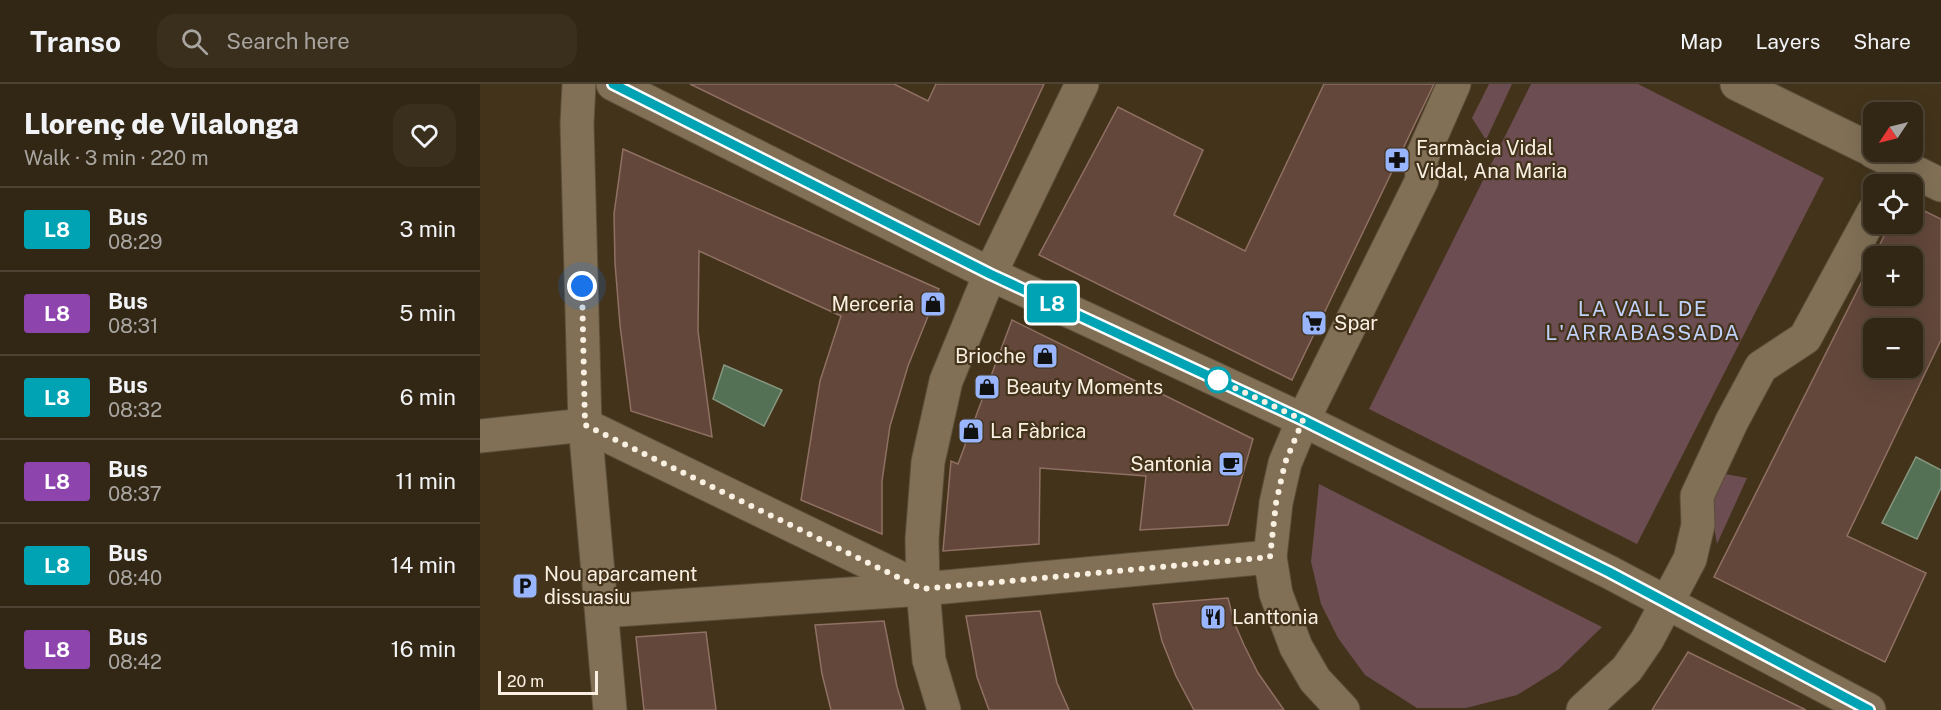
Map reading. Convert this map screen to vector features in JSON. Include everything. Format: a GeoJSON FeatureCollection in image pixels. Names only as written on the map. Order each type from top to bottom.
{"type":"FeatureCollection","features":[{"type":"Feature","properties":{"kind":"street"},"geometry":{"type":"LineString","coordinates":[[579,84],[577,124],[585,425],[610,710]]}},
{"type":"Feature","properties":{"kind":"street"},"geometry":{"type":"LineString","coordinates":[[613,84],[990,274],[1303,420],[1609,572],[1869,710]]}},
{"type":"Feature","properties":{"kind":"street"},"geometry":{"type":"LineString","coordinates":[[944,710],[929,660],[922,589],[922,539],[931,450],[946,381],[990,274],[1082,84]]}},
{"type":"Feature","properties":{"kind":"street"},"geometry":{"type":"LineString","coordinates":[[1343,710],[1315,680],[1296,647],[1276,594],[1270,557],[1276,503],[1285,463],[1303,420],[1422,180],[1421,159],[1454,84]]}},
{"type":"Feature","properties":{"kind":"street"},"geometry":{"type":"LineString","coordinates":[[1737,84],[1884,163],[1941,185]]}},
{"type":"Feature","properties":{"kind":"street"},"geometry":{"type":"LineString","coordinates":[[1583,710],[1627,669],[1647,640],[1690,559],[1698,525],[1697,496],[1732,421],[1761,367],[1805,338],[1863,232]]}},
{"type":"Feature","properties":{"kind":"street"},"geometry":{"type":"LineString","coordinates":[[480,436],[585,425],[922,589]]}},
{"type":"Feature","properties":{"kind":"street"},"geometry":{"type":"LineString","coordinates":[[602,611],[922,589],[1270,557]]}},
{"type":"Feature","properties":{"kind":"shaded area"},"geometry":{"type":"Polygon","coordinates":[[[1489,84],[1512,84],[1486,140],[1472,118],[1489,84]]]}},
{"type":"Feature","properties":{"kind":"shaded area"},"geometry":{"type":"Polygon","coordinates":[[[1531,84],[1638,84],[1824,178],[1637,544],[1369,409],[1531,84]]]}},
{"type":"Feature","properties":{"kind":"shaded area"},"geometry":{"type":"Polygon","coordinates":[[[724,365],[782,390],[764,426],[713,399],[724,365]]]}},
{"type":"Feature","properties":{"kind":"shaded area"},"geometry":{"type":"Polygon","coordinates":[[[1916,457],[1941,470],[1941,488],[1917,539],[1882,523],[1916,457]]]}},
{"type":"Feature","properties":{"kind":"shaded area"},"geometry":{"type":"Polygon","coordinates":[[[1720,473],[1747,478],[1717,544],[1710,503],[1720,473]]]}},
{"type":"Feature","properties":{"kind":"shaded area"},"geometry":{"type":"Polygon","coordinates":[[[1319,484],[1602,627],[1559,669],[1517,695],[1466,708],[1417,708],[1365,675],[1338,638],[1321,604],[1311,562],[1319,484]]]}},
{"type":"Feature","properties":{"kind":"building"},"geometry":{"type":"Polygon","coordinates":[[[690,84],[894,84],[928,101],[936,84],[1044,84],[979,225],[690,84]]]}},
{"type":"Feature","properties":{"kind":"building"},"geometry":{"type":"Polygon","coordinates":[[[1324,84],[1434,84],[1292,380],[1039,255],[1118,107],[1203,150],[1174,215],[1245,251],[1324,84]]]}},
{"type":"Feature","properties":{"kind":"building"},"geometry":{"type":"Polygon","coordinates":[[[623,149],[939,289],[908,366],[890,426],[882,481],[882,534],[801,500],[820,381],[841,316],[699,251],[698,331],[712,437],[631,411],[615,263],[614,214],[623,149]]]}},
{"type":"Feature","properties":{"kind":"building"},"geometry":{"type":"Polygon","coordinates":[[[1923,210],[1941,219],[1941,340],[1923,378],[1923,318],[1863,318],[1863,378],[1923,378],[1847,536],[1926,573],[1885,662],[1714,577],[1863,279],[1863,306],[1923,306],[1923,246],[1879,246],[1885,234],[1923,234],[1923,210]]]}},
{"type":"Feature","properties":{"kind":"building"},"geometry":{"type":"Polygon","coordinates":[[[1012,320],[1253,439],[1228,525],[1140,530],[1146,476],[1040,468],[1039,544],[943,551],[951,461],[958,464],[1012,320]]]}},
{"type":"Feature","properties":{"kind":"building"},"geometry":{"type":"Polygon","coordinates":[[[1228,598],[1234,622],[1258,673],[1284,710],[1194,710],[1176,676],[1162,641],[1153,604],[1228,598]]]}},
{"type":"Feature","properties":{"kind":"building"},"geometry":{"type":"Polygon","coordinates":[[[1040,611],[1057,683],[1069,710],[989,710],[977,677],[966,616],[1040,611]]]}},
{"type":"Feature","properties":{"kind":"building"},"geometry":{"type":"Polygon","coordinates":[[[884,621],[904,710],[831,710],[822,674],[815,625],[884,621]]]}},
{"type":"Feature","properties":{"kind":"building"},"geometry":{"type":"Polygon","coordinates":[[[706,632],[716,710],[644,710],[636,637],[706,632]]]}},
{"type":"Feature","properties":{"kind":"building"},"geometry":{"type":"Polygon","coordinates":[[[1688,652],[1806,710],[1652,710],[1688,652]]]}},
{"type":"Feature","properties":{"kind":"bus line","name":"L8"},"geometry":{"type":"LineString","coordinates":[[613,84],[990,274],[1303,420],[1609,572],[1869,710]]}},
{"type":"Feature","properties":{"kind":"place","name":"Farmàcia Vidal Vidal, Ana Maria"},"geometry":{"type":"Point","coordinates":[1397,160]}},
{"type":"Feature","properties":{"kind":"place","name":"Merceria"},"geometry":{"type":"Point","coordinates":[933,304]}},
{"type":"Feature","properties":{"kind":"place","name":"Spar"},"geometry":{"type":"Point","coordinates":[1314,323]}},
{"type":"Feature","properties":{"kind":"place","name":"Brioche"},"geometry":{"type":"Point","coordinates":[1045,356]}},
{"type":"Feature","properties":{"kind":"place","name":"Beauty Moments"},"geometry":{"type":"Point","coordinates":[987,387]}},
{"type":"Feature","properties":{"kind":"place","name":"La Fàbrica"},"geometry":{"type":"Point","coordinates":[971,431]}},
{"type":"Feature","properties":{"kind":"place","name":"Santonia"},"geometry":{"type":"Point","coordinates":[1231,464]}},
{"type":"Feature","properties":{"kind":"place","name":"Nou aparcament dissuasiu"},"geometry":{"type":"Point","coordinates":[525,586]}},
{"type":"Feature","properties":{"kind":"place","name":"Lanttonia"},"geometry":{"type":"Point","coordinates":[1213,617]}},
{"type":"Feature","properties":{"kind":"district","name":"LA VALL DE L'ARRABASSADA"},"geometry":{"type":"Point","coordinates":[1643,321]}},
{"type":"Feature","properties":{"kind":"route"},"geometry":{"type":"LineString","coordinates":[[582,286],[585,425],[922,589],[1270,557],[1276,503],[1285,463],[1303,420],[1218,380]]}}]}
